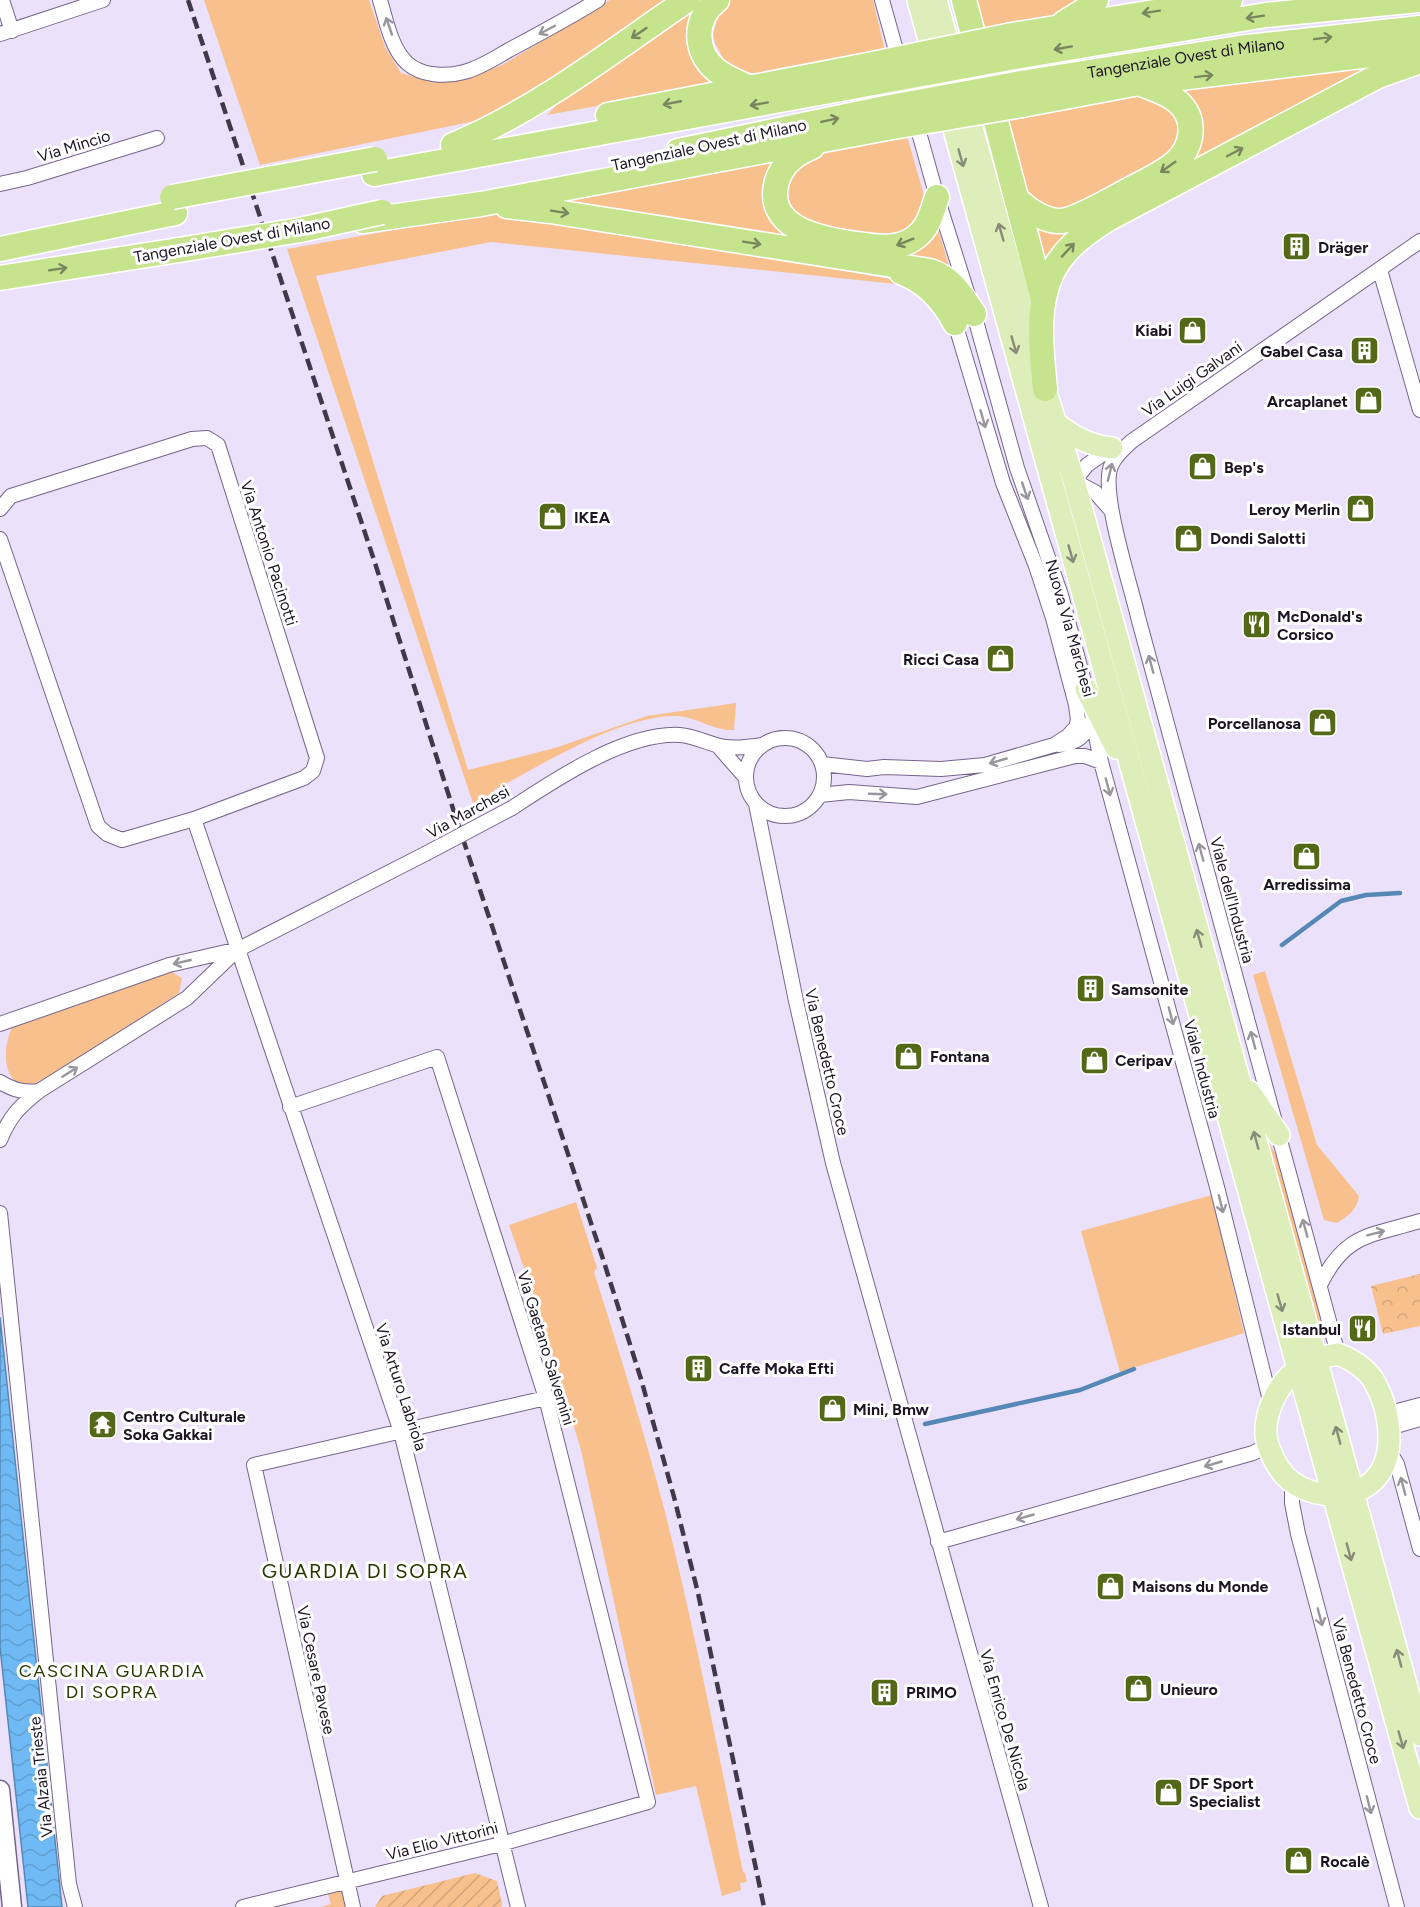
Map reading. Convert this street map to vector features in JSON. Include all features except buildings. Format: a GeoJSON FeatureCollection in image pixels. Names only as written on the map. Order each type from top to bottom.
{"type":"FeatureCollection","features":[{"type":"Feature","properties":{"kind":"highway"},"geometry":{"type":"LineString","coordinates":[[453,145],[521,112],[687,0]]}},
{"type":"Feature","properties":{"kind":"highway"},"geometry":{"type":"LineString","coordinates":[[717,0],[702,19],[699,35],[702,49],[706,59],[716,70],[750,88]]}},
{"type":"Feature","properties":{"kind":"highway"},"geometry":{"type":"LineString","coordinates":[[964,0],[1043,302]]}},
{"type":"Feature","properties":{"kind":"highway"},"geometry":{"type":"LineString","coordinates":[[1018,41],[1062,24],[1088,8],[1096,0]]}},
{"type":"Feature","properties":{"kind":"highway"},"geometry":{"type":"LineString","coordinates":[[0,249],[30,244],[92,218],[173,205],[374,166],[453,145],[750,88],[876,73],[1018,41],[1230,0]]}},
{"type":"Feature","properties":{"kind":"highway","name":"Tangenziale Ovest di Milano"},"geometry":{"type":"LineString","coordinates":[[1018,41],[1418,0]]}},
{"type":"Feature","properties":{"kind":"highway","name":"Tangenziale Ovest di Milano"},"geometry":{"type":"LineString","coordinates":[[0,278],[382,215],[1019,94],[1239,48],[1420,28]]}},
{"type":"Feature","properties":{"kind":"highway"},"geometry":{"type":"LineString","coordinates":[[1019,94],[1139,83],[1420,49]]}},
{"type":"Feature","properties":{"kind":"highway"},"geometry":{"type":"LineString","coordinates":[[1045,389],[1042,345],[1043,302],[1050,278],[1060,259],[1076,243],[1099,225],[1378,76],[1420,61]]}},
{"type":"Feature","properties":{"kind":"highway","name":"Tangenziale Ovest di Milano"},"geometry":{"type":"LineString","coordinates":[[374,166],[876,73]]}},
{"type":"Feature","properties":{"kind":"highway"},"geometry":{"type":"LineString","coordinates":[[1018,200],[1027,209],[1037,214],[1053,220],[1065,220],[1115,198],[1178,160],[1186,149],[1191,134],[1191,124],[1186,111],[1172,97],[1139,83]]}},
{"type":"Feature","properties":{"kind":"highway"},"geometry":{"type":"LineString","coordinates":[[886,118],[828,140],[793,157],[781,172],[775,197],[784,218],[795,227],[826,239],[875,247],[898,246],[911,241],[923,231],[937,197]]}},
{"type":"Feature","properties":{"kind":"highway"},"geometry":{"type":"LineString","coordinates":[[382,215],[481,204],[828,140]]}},
{"type":"Feature","properties":{"kind":"highway"},"geometry":{"type":"LineString","coordinates":[[481,204],[550,211],[924,269],[940,274],[952,283],[964,318]]}},
{"type":"Feature","properties":{"kind":"main road"},"geometry":{"type":"LineString","coordinates":[[918,0],[1298,1369],[1343,1494],[1420,1735]]}},
{"type":"Feature","properties":{"kind":"main road"},"geometry":{"type":"LineString","coordinates":[[936,0],[1045,389],[1074,481],[1317,1358],[1343,1494],[1420,1808]]}},
{"type":"Feature","properties":{"kind":"main road"},"geometry":{"type":"LineString","coordinates":[[1056,423],[1081,440],[1101,447],[1122,444]]}},
{"type":"Feature","properties":{"kind":"main road"},"geometry":{"type":"LineString","coordinates":[[1086,689],[1137,791]]}},
{"type":"Feature","properties":{"kind":"main road"},"geometry":{"type":"LineString","coordinates":[[1238,1075],[1279,1135]]}},
{"type":"Feature","properties":{"kind":"main road"},"geometry":{"type":"LineString","coordinates":[[1338,1354],[1359,1365],[1370,1376],[1376,1385],[1388,1430],[1380,1473],[1374,1479],[1343,1494],[1309,1491],[1292,1482],[1275,1463],[1268,1445],[1266,1427],[1271,1404],[1276,1395],[1298,1369],[1317,1358],[1338,1354]]}},
{"type":"Feature","properties":{"kind":"main road"},"geometry":{"type":"LineString","coordinates":[[0,1790],[12,1907]]}},
{"type":"Feature","properties":{"kind":"street"},"geometry":{"type":"LineString","coordinates":[[2,0],[6,33],[103,0]]}},
{"type":"Feature","properties":{"kind":"street"},"geometry":{"type":"LineString","coordinates":[[380,0],[394,43],[404,60],[419,70],[445,75],[478,67],[598,0]]}},
{"type":"Feature","properties":{"kind":"street"},"geometry":{"type":"LineString","coordinates":[[882,0],[937,197],[964,318]]}},
{"type":"Feature","properties":{"kind":"street","name":"Via Mincio"},"geometry":{"type":"LineString","coordinates":[[0,184],[27,178],[157,138]]}},
{"type":"Feature","properties":{"kind":"street","name":"Via Luigi Galvani"},"geometry":{"type":"LineString","coordinates":[[1074,481],[1087,465],[1122,444],[1420,241]]}},
{"type":"Feature","properties":{"kind":"street"},"geometry":{"type":"LineString","coordinates":[[1380,270],[1420,410]]}},
{"type":"Feature","properties":{"kind":"street","name":"Viale Industria"},"geometry":{"type":"LineString","coordinates":[[964,318],[1061,595],[1093,717],[1101,762],[1199,1120],[1271,1404]]}},
{"type":"Feature","properties":{"kind":"street","name":"Nuova Via Marchesi"},"geometry":{"type":"LineString","coordinates":[[822,764],[853,769],[884,767],[941,769],[985,765],[1054,745],[1068,736],[1076,727],[1078,720],[1076,705],[1048,600],[1003,483],[964,318]]}},
{"type":"Feature","properties":{"kind":"street","name":"Via Antonio Pacinotti"},"geometry":{"type":"LineString","coordinates":[[0,509],[11,496],[192,439],[207,438],[218,445],[317,758],[313,771],[304,778],[194,819],[122,840],[108,834],[99,826],[0,539]]}},
{"type":"Feature","properties":{"kind":"street","name":"Via Luigi Galvani"},"geometry":{"type":"LineString","coordinates":[[1111,510],[1108,482],[1110,466],[1122,444]]}},
{"type":"Feature","properties":{"kind":"street"},"geometry":{"type":"LineString","coordinates":[[1061,515],[1074,481],[1095,492],[1111,510]]}},
{"type":"Feature","properties":{"kind":"street","name":"Viale dell'Industria"},"geometry":{"type":"LineString","coordinates":[[1111,510],[1198,841],[1322,1292]]}},
{"type":"Feature","properties":{"kind":"street"},"geometry":{"type":"LineString","coordinates":[[1054,745],[1068,744],[1080,739],[1093,717]]}},
{"type":"Feature","properties":{"kind":"street","name":"Via Marchesi"},"geometry":{"type":"LineString","coordinates":[[0,1024],[169,965],[239,949],[512,808],[580,766],[640,741],[662,735],[682,735],[732,748],[762,745]]}},
{"type":"Feature","properties":{"kind":"street"},"geometry":{"type":"LineString","coordinates":[[778,738],[796,739],[812,748],[822,764],[824,774],[820,795],[804,811],[794,815],[783,816],[764,810],[756,804],[747,787],[748,765],[753,754],[762,745],[778,738]]}},
{"type":"Feature","properties":{"kind":"street"},"geometry":{"type":"LineString","coordinates":[[718,746],[746,778]]}},
{"type":"Feature","properties":{"kind":"street"},"geometry":{"type":"LineString","coordinates":[[820,795],[849,792],[917,797],[1075,756],[1085,756],[1101,762]]}},
{"type":"Feature","properties":{"kind":"street","name":"Via Benedetto Croce"},"geometry":{"type":"LineString","coordinates":[[756,804],[801,1024],[833,1163],[865,1279]]}},
{"type":"Feature","properties":{"kind":"street"},"geometry":{"type":"LineString","coordinates":[[766,851],[769,833],[783,816]]}},
{"type":"Feature","properties":{"kind":"street"},"geometry":{"type":"LineString","coordinates":[[194,819],[239,949]]}},
{"type":"Feature","properties":{"kind":"street","name":"Via Marchesi"},"geometry":{"type":"LineString","coordinates":[[0,1140],[8,1120],[39,1091],[187,998],[239,949]]}},
{"type":"Feature","properties":{"kind":"street","name":"Via Arturo Labriola"},"geometry":{"type":"LineString","coordinates":[[239,949],[401,1432],[518,1907]]}},
{"type":"Feature","properties":{"kind":"street","name":"Via Gaetano Salvemini"},"geometry":{"type":"LineString","coordinates":[[291,1107],[437,1057],[546,1398],[648,1802]]}},
{"type":"Feature","properties":{"kind":"street"},"geometry":{"type":"LineString","coordinates":[[0,1082],[13,1090],[39,1091]]}},
{"type":"Feature","properties":{"kind":"street","name":"Via Alzaia Trieste"},"geometry":{"type":"LineString","coordinates":[[0,1213],[69,1884],[75,1907]]}},
{"type":"Feature","properties":{"kind":"street"},"geometry":{"type":"LineString","coordinates":[[1338,1354],[1322,1292],[1327,1269],[1353,1242],[1420,1221]]}},
{"type":"Feature","properties":{"kind":"street","name":"Via Enrico De Nicola"},"geometry":{"type":"LineString","coordinates":[[865,1279],[1041,1907]]}},
{"type":"Feature","properties":{"kind":"street"},"geometry":{"type":"LineString","coordinates":[[401,1432],[546,1398]]}},
{"type":"Feature","properties":{"kind":"street"},"geometry":{"type":"LineString","coordinates":[[1388,1430],[1420,1405]]}},
{"type":"Feature","properties":{"kind":"street"},"geometry":{"type":"LineString","coordinates":[[1388,1430],[1420,1419]]}},
{"type":"Feature","properties":{"kind":"street"},"geometry":{"type":"LineString","coordinates":[[1388,1430],[1420,1549]]}},
{"type":"Feature","properties":{"kind":"street","name":"Via Cesare Pavese"},"geometry":{"type":"LineString","coordinates":[[352,1907],[254,1465],[401,1432]]}},
{"type":"Feature","properties":{"kind":"street"},"geometry":{"type":"LineString","coordinates":[[938,1542],[1253,1453],[1268,1445]]}},
{"type":"Feature","properties":{"kind":"street","name":"Via Benedetto Croce"},"geometry":{"type":"LineString","coordinates":[[1292,1482],[1292,1503],[1298,1534],[1397,1907]]}},
{"type":"Feature","properties":{"kind":"street","name":"Via Elio Vittorini"},"geometry":{"type":"LineString","coordinates":[[243,1907],[501,1844],[648,1802]]}},
{"type":"Feature","properties":{"kind":"green space"},"geometry":{"type":"Polygon","coordinates":[[[204,0],[369,0],[385,47],[401,73],[417,78],[443,81],[462,80],[502,65],[610,0],[674,0],[567,70],[485,119],[260,165],[204,0]]]}},
{"type":"Feature","properties":{"kind":"green space"},"geometry":{"type":"Polygon","coordinates":[[[701,0],[720,84],[547,115],[569,92],[701,0]]]}},
{"type":"Feature","properties":{"kind":"green space"},"geometry":{"type":"Polygon","coordinates":[[[731,0],[873,0],[885,51],[768,75],[744,72],[724,60],[713,34],[718,16],[731,0]]]}},
{"type":"Feature","properties":{"kind":"green space"},"geometry":{"type":"Polygon","coordinates":[[[970,0],[1090,0],[1075,13],[980,33],[970,0]]]}},
{"type":"Feature","properties":{"kind":"green space"},"geometry":{"type":"Polygon","coordinates":[[[1384,59],[1069,236],[1053,248],[1041,266],[1032,223],[1197,153],[1202,136],[1202,119],[1196,104],[1184,90],[1384,59]]]}},
{"type":"Feature","properties":{"kind":"green space"},"geometry":{"type":"Polygon","coordinates":[[[1136,92],[1179,107],[1182,149],[1074,212],[1029,205],[1000,119],[1136,92]]]}},
{"type":"Feature","properties":{"kind":"green space"},"geometry":{"type":"Polygon","coordinates":[[[907,136],[925,199],[923,214],[903,236],[824,232],[801,220],[792,208],[788,189],[795,170],[822,149],[907,136]]]}},
{"type":"Feature","properties":{"kind":"green space"},"geometry":{"type":"Polygon","coordinates":[[[782,155],[773,206],[877,252],[936,222],[950,270],[564,203],[564,200],[782,155]]]}},
{"type":"Feature","properties":{"kind":"green space"},"geometry":{"type":"Polygon","coordinates":[[[485,214],[535,215],[907,282],[906,285],[491,242],[316,276],[468,770],[555,748],[647,716],[736,703],[734,730],[726,730],[677,716],[631,723],[583,743],[494,790],[493,799],[475,809],[287,249],[485,214]]]}},
{"type":"Feature","properties":{"kind":"green space"},"geometry":{"type":"Polygon","coordinates":[[[170,971],[182,978],[179,993],[43,1083],[29,1086],[19,1084],[12,1078],[8,1069],[6,1047],[13,1025],[170,971]]]}},
{"type":"Feature","properties":{"kind":"green space"},"geometry":{"type":"Polygon","coordinates":[[[1265,971],[1317,1145],[1359,1196],[1354,1209],[1337,1223],[1324,1220],[1253,975],[1265,971]]]}},
{"type":"Feature","properties":{"kind":"green space"},"geometry":{"type":"Polygon","coordinates":[[[1254,1118],[1280,1161],[1326,1328],[1324,1335],[1319,1337],[1254,1118]]]}},
{"type":"Feature","properties":{"kind":"green space"},"geometry":{"type":"Polygon","coordinates":[[[1212,1195],[1244,1333],[1120,1372],[1081,1231],[1212,1195]]]}},
{"type":"Feature","properties":{"kind":"green space"},"geometry":{"type":"Polygon","coordinates":[[[576,1202],[597,1268],[594,1272],[640,1421],[665,1512],[747,1882],[740,1883],[741,1890],[722,1896],[696,1786],[656,1795],[581,1450],[539,1311],[509,1225],[576,1202]]]}},
{"type":"Feature","properties":{"kind":"green space"},"geometry":{"type":"Polygon","coordinates":[[[1420,1274],[1420,1326],[1383,1334],[1371,1286],[1420,1274]]]}},
{"type":"Feature","properties":{"kind":"green space"},"geometry":{"type":"Polygon","coordinates":[[[475,1873],[497,1881],[501,1907],[375,1907],[382,1896],[475,1873]]]}},
{"type":"Feature","properties":{"kind":"green space"},"geometry":{"type":"Polygon","coordinates":[[[342,1891],[350,1907],[321,1907],[331,1904],[328,1894],[342,1891]]]}},
{"type":"Feature","properties":{"kind":"water"},"geometry":{"type":"Polygon","coordinates":[[[0,1317],[62,1907],[28,1907],[0,1647],[0,1317]]]}},
{"type":"Feature","properties":{"kind":"waterway"},"geometry":{"type":"LineString","coordinates":[[1282,945],[1341,901],[1366,895],[1400,893]]}},
{"type":"Feature","properties":{"kind":"waterway"},"geometry":{"type":"LineString","coordinates":[[925,1424],[1080,1390],[1134,1369]]}},
{"type":"Feature","properties":{"kind":"railway"},"geometry":{"type":"LineString","coordinates":[[188,0],[375,563],[455,815],[641,1379],[698,1593],[764,1907]]}},
{"type":"Feature","properties":{"kind":"place","name":"Dräger"},"geometry":{"type":"Point","coordinates":[1297,247]}},
{"type":"Feature","properties":{"kind":"place","name":"Kiabi"},"geometry":{"type":"Point","coordinates":[1193,330]}},
{"type":"Feature","properties":{"kind":"place","name":"Gabel Casa"},"geometry":{"type":"Point","coordinates":[1364,351]}},
{"type":"Feature","properties":{"kind":"place","name":"Arcaplanet"},"geometry":{"type":"Point","coordinates":[1369,401]}},
{"type":"Feature","properties":{"kind":"place","name":"Bep's"},"geometry":{"type":"Point","coordinates":[1203,467]}},
{"type":"Feature","properties":{"kind":"place","name":"Leroy Merlin"},"geometry":{"type":"Point","coordinates":[1361,509]}},
{"type":"Feature","properties":{"kind":"place","name":"IKEA"},"geometry":{"type":"Point","coordinates":[553,517]}},
{"type":"Feature","properties":{"kind":"place","name":"Dondi Salotti"},"geometry":{"type":"Point","coordinates":[1189,538]}},
{"type":"Feature","properties":{"kind":"place","name":"McDonald's Corsico"},"geometry":{"type":"Point","coordinates":[1256,625]}},
{"type":"Feature","properties":{"kind":"place","name":"Ricci Casa"},"geometry":{"type":"Point","coordinates":[1000,659]}},
{"type":"Feature","properties":{"kind":"place","name":"Porcellanosa"},"geometry":{"type":"Point","coordinates":[1322,723]}},
{"type":"Feature","properties":{"kind":"place","name":"Arredissima"},"geometry":{"type":"Point","coordinates":[1307,856]}},
{"type":"Feature","properties":{"kind":"place","name":"Samsonite"},"geometry":{"type":"Point","coordinates":[1090,989]}},
{"type":"Feature","properties":{"kind":"place","name":"Fontana"},"geometry":{"type":"Point","coordinates":[909,1056]}},
{"type":"Feature","properties":{"kind":"place","name":"Ceripav"},"geometry":{"type":"Point","coordinates":[1094,1060]}},
{"type":"Feature","properties":{"kind":"place","name":"Istanbul"},"geometry":{"type":"Point","coordinates":[1362,1329]}},
{"type":"Feature","properties":{"kind":"place","name":"Caffe Moka Efti"},"geometry":{"type":"Point","coordinates":[698,1368]}},
{"type":"Feature","properties":{"kind":"place","name":"Mini, Bmw"},"geometry":{"type":"Point","coordinates":[832,1409]}},
{"type":"Feature","properties":{"kind":"place","name":"Centro Culturale Soka Gakkai"},"geometry":{"type":"Point","coordinates":[102,1425]}},
{"type":"Feature","properties":{"kind":"place","name":"Maisons du Monde"},"geometry":{"type":"Point","coordinates":[1111,1586]}},
{"type":"Feature","properties":{"kind":"place","name":"Unieuro"},"geometry":{"type":"Point","coordinates":[1139,1689]}},
{"type":"Feature","properties":{"kind":"place","name":"PRIMO"},"geometry":{"type":"Point","coordinates":[885,1692]}},
{"type":"Feature","properties":{"kind":"place","name":"DF Sport Specialist"},"geometry":{"type":"Point","coordinates":[1168,1792]}},
{"type":"Feature","properties":{"kind":"place","name":"Rocalè"},"geometry":{"type":"Point","coordinates":[1299,1861]}},
{"type":"Feature","properties":{"kind":"district","name":"GUARDIA DI SOPRA"},"geometry":{"type":"Point","coordinates":[365,1571]}},
{"type":"Feature","properties":{"kind":"district","name":"CASCINA GUARDIA DI SOPRA"},"geometry":{"type":"Point","coordinates":[112,1681]}}]}
